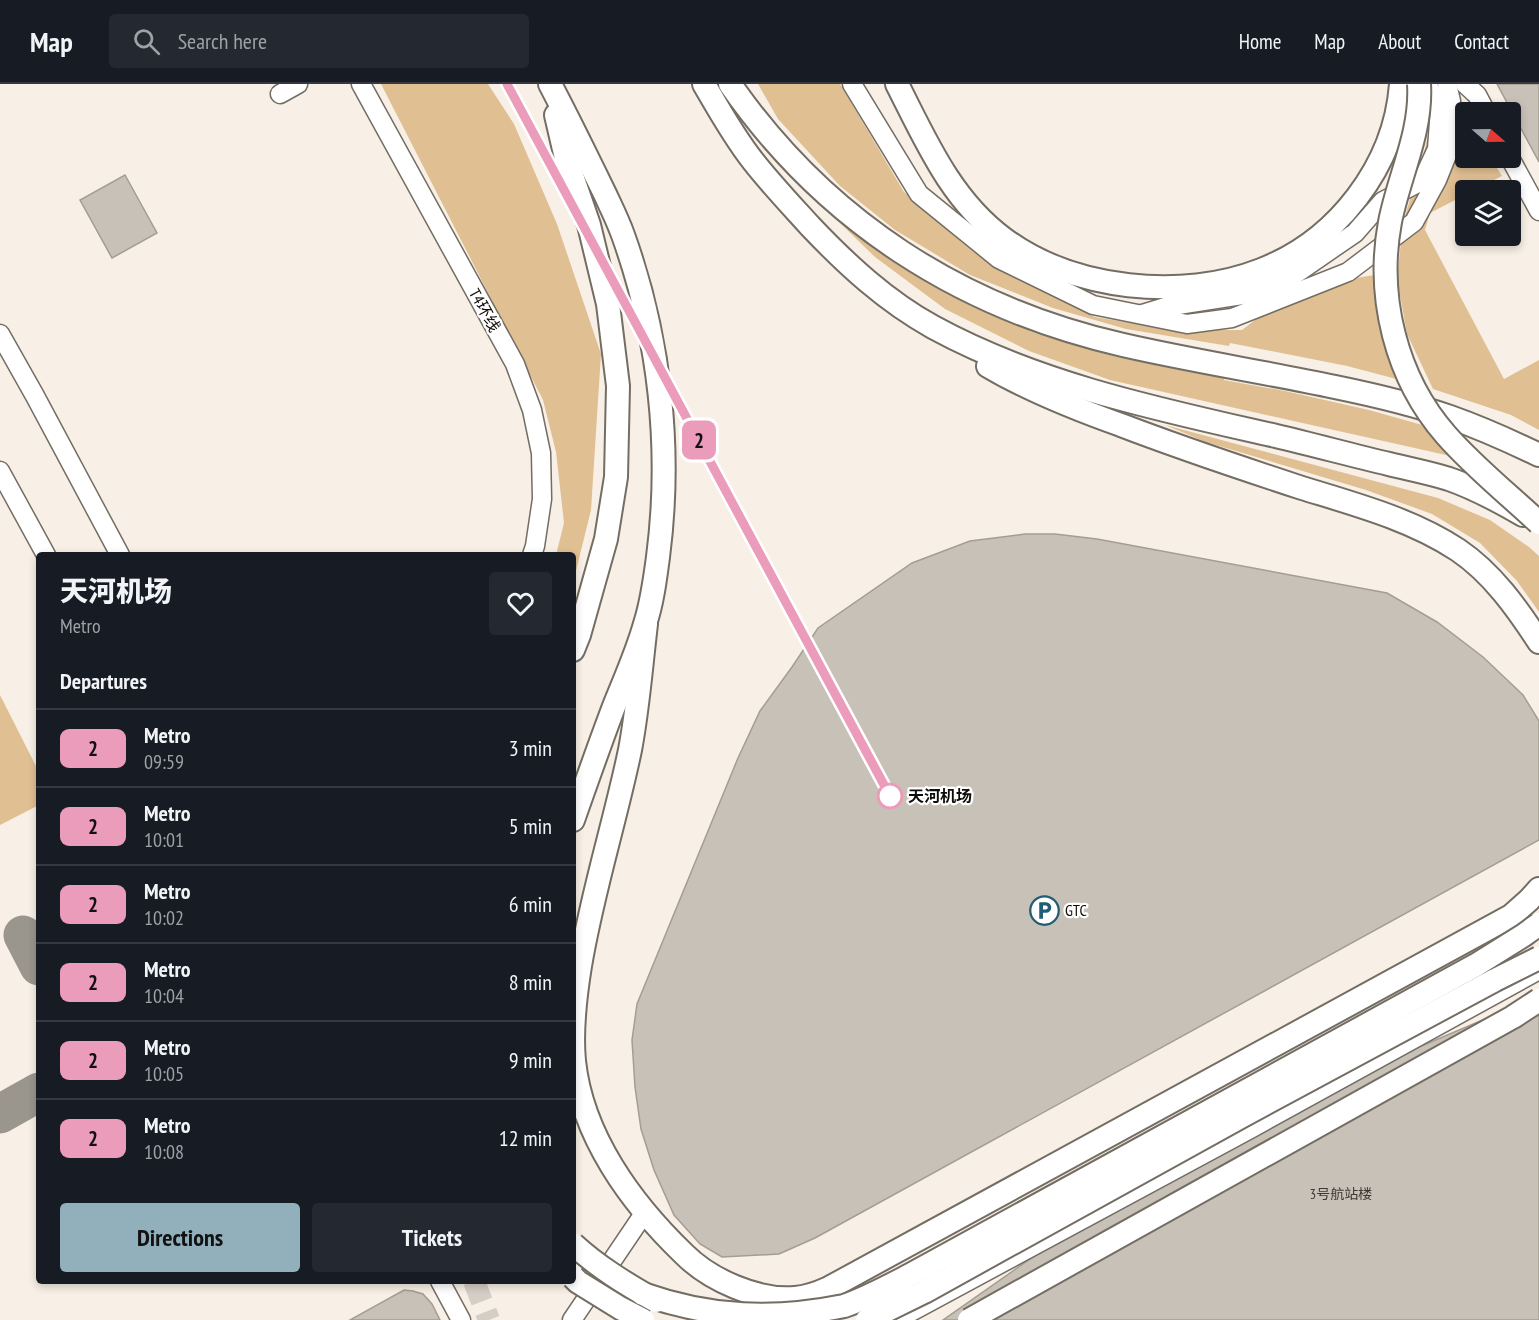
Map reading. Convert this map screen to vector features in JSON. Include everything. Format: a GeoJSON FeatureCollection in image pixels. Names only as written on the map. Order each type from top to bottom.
{"type":"FeatureCollection","features":[{"type":"Feature","properties":{"kind":"main road"},"geometry":{"type":"LineString","coordinates":[[549,84],[586,153],[622,233],[636,275],[656,361],[662,427],[663,493],[660,537],[630,750],[583,947],[576,1001]]}},
{"type":"Feature","properties":{"kind":"main road"},"geometry":{"type":"LineString","coordinates":[[549,84],[566,158],[590,225],[608,304],[618,386],[616,477],[606,539],[576,642]]}},
{"type":"Feature","properties":{"kind":"main road"},"geometry":{"type":"LineString","coordinates":[[704,84],[724,121],[752,160],[829,246],[861,276],[893,301],[970,354],[1018,383],[1051,398],[1198,454],[1360,506],[1427,533],[1458,550],[1484,572],[1507,596],[1539,642]]}},
{"type":"Feature","properties":{"kind":"main road"},"geometry":{"type":"LineString","coordinates":[[730,84],[751,113],[801,170],[854,218],[889,245],[924,267],[1002,306],[1039,321],[1120,345],[1306,381],[1400,402],[1481,428],[1539,455]]}},
{"type":"Feature","properties":{"kind":"main road"},"geometry":{"type":"LineString","coordinates":[[897,84],[934,159],[951,185],[977,215],[1005,240],[1049,265],[1072,273],[1118,284],[1163,287],[1228,280],[1261,270],[1291,256],[1318,237],[1343,214],[1364,188],[1381,159],[1393,127],[1401,84]]}},
{"type":"Feature","properties":{"kind":"main road"},"geometry":{"type":"LineString","coordinates":[[1419,84],[1418,117],[1414,138],[1390,222],[1386,256],[1386,288],[1396,345],[1408,376],[1423,404],[1446,435],[1539,525]]}},
{"type":"Feature","properties":{"kind":"main road"},"geometry":{"type":"LineString","coordinates":[[933,327],[1021,366],[1081,387],[1187,416],[1448,479],[1481,492],[1539,525]]}},
{"type":"Feature","properties":{"kind":"main road"},"geometry":{"type":"LineString","coordinates":[[576,812],[646,624]]}},
{"type":"Feature","properties":{"kind":"main road"},"geometry":{"type":"LineString","coordinates":[[576,1071],[590,1124],[607,1157],[645,1212],[690,1260],[723,1282],[738,1288],[777,1298],[813,1295],[830,1288],[1511,916],[1539,889]]}},
{"type":"Feature","properties":{"kind":"main road"},"geometry":{"type":"LineString","coordinates":[[643,1294],[702,1312],[760,1319],[799,1317],[822,1312],[868,1296],[1476,965],[1539,924]]}},
{"type":"Feature","properties":{"kind":"main road"},"geometry":{"type":"LineString","coordinates":[[867,1320],[924,1292],[1244,1114],[1539,958]]}},
{"type":"Feature","properties":{"kind":"main road"},"geometry":{"type":"LineString","coordinates":[[969,1320],[1513,1017],[1539,1000]]}},
{"type":"Feature","properties":{"kind":"main road"},"geometry":{"type":"LineString","coordinates":[[576,1247],[594,1262],[643,1294],[694,1320]]}},
{"type":"Feature","properties":{"kind":"main road"},"geometry":{"type":"LineString","coordinates":[[576,1280],[625,1320]]}},
{"type":"Feature","properties":{"kind":"main road"},"geometry":{"type":"LineString","coordinates":[[576,1280],[643,1320]]}},
{"type":"Feature","properties":{"kind":"street"},"geometry":{"type":"LineString","coordinates":[[280,94],[298,84]]}},
{"type":"Feature","properties":{"kind":"street","name":"T4环线"},"geometry":{"type":"LineString","coordinates":[[361,84],[515,364],[532,410],[541,453],[542,499],[533,552]]}},
{"type":"Feature","properties":{"kind":"street"},"geometry":{"type":"LineString","coordinates":[[852,84],[920,194],[999,259],[1093,305],[1186,324],[1232,318],[1348,272],[1414,222],[1437,180],[1452,140],[1451,101],[1447,84]]}},
{"type":"Feature","properties":{"kind":"street"},"geometry":{"type":"LineString","coordinates":[[1141,315],[1165,306],[1255,293],[1293,275],[1355,233],[1383,201],[1422,181],[1437,149],[1440,108],[1427,84]]}},
{"type":"Feature","properties":{"kind":"street"},"geometry":{"type":"LineString","coordinates":[[1465,84],[1477,95],[1481,102]]}},
{"type":"Feature","properties":{"kind":"street"},"geometry":{"type":"LineString","coordinates":[[1515,168],[1539,211]]}},
{"type":"Feature","properties":{"kind":"street"},"geometry":{"type":"LineString","coordinates":[[0,334],[118,552]]}},
{"type":"Feature","properties":{"kind":"street"},"geometry":{"type":"LineString","coordinates":[[0,471],[44,552]]}},
{"type":"Feature","properties":{"kind":"street"},"geometry":{"type":"LineString","coordinates":[[896,1320],[1539,970]]}},
{"type":"Feature","properties":{"kind":"street"},"geometry":{"type":"LineString","coordinates":[[572,1320],[645,1212]]}},
{"type":"Feature","properties":{"kind":"street"},"geometry":{"type":"LineString","coordinates":[[576,1262],[600,1278]]}},
{"type":"Feature","properties":{"kind":"street"},"geometry":{"type":"LineString","coordinates":[[442,1284],[461,1320]]}},
{"type":"Feature","properties":{"kind":"shaded area"},"geometry":{"type":"Polygon","coordinates":[[[381,84],[488,84],[514,124],[557,224],[601,354],[591,510],[576,571],[576,552],[557,552],[564,523],[556,452],[543,400],[381,84]]]}},
{"type":"Feature","properties":{"kind":"shaded area"},"geometry":{"type":"Polygon","coordinates":[[[758,84],[840,84],[904,192],[995,265],[1095,317],[1172,330],[1242,330],[1267,311],[1349,279],[1375,275],[1384,335],[1404,381],[1347,366],[1230,343],[1229,346],[1126,329],[1053,308],[970,275],[895,230],[840,186],[778,119],[758,84]]]}},
{"type":"Feature","properties":{"kind":"shaded area"},"geometry":{"type":"Polygon","coordinates":[[[1455,107],[1455,168],[1497,168],[1502,176],[1494,180],[1455,180],[1455,200],[1430,213],[1425,230],[1504,379],[1539,360],[1539,430],[1511,415],[1433,389],[1407,334],[1397,278],[1403,223],[1434,111],[1446,113],[1455,107]]]}},
{"type":"Feature","properties":{"kind":"shaded area"},"geometry":{"type":"Polygon","coordinates":[[[808,192],[879,252],[953,296],[1035,333],[1117,357],[1285,391],[1369,410],[1433,428],[1465,462],[1446,455],[1110,380],[1029,351],[945,309],[875,257],[808,192]]]}},
{"type":"Feature","properties":{"kind":"shaded area"},"geometry":{"type":"Polygon","coordinates":[[[1165,425],[1438,498],[1490,520],[1539,556],[1539,612],[1517,581],[1480,543],[1432,514],[1366,490],[1206,442],[1165,425]]]}},
{"type":"Feature","properties":{"kind":"shaded area"},"geometry":{"type":"Polygon","coordinates":[[[0,695],[36,766],[36,807],[0,825],[0,695]]]}},
{"type":"Feature","properties":{"kind":"building"},"geometry":{"type":"Polygon","coordinates":[[[1497,84],[1539,84],[1539,162],[1521,129],[1521,102],[1507,102],[1497,84]]]}},
{"type":"Feature","properties":{"kind":"building"},"geometry":{"type":"Polygon","coordinates":[[[125,175],[157,233],[112,258],[80,200],[125,175]]]}},
{"type":"Feature","properties":{"kind":"building","name":"GTC"},"geometry":{"type":"Polygon","coordinates":[[[1025,534],[1055,534],[1097,539],[1387,593],[1437,622],[1483,657],[1523,695],[1539,721],[1539,840],[815,1238],[779,1254],[722,1257],[700,1244],[674,1215],[654,1170],[641,1129],[632,1040],[637,1004],[738,758],[760,711],[818,628],[912,563],[970,541],[1025,534]]]}},
{"type":"Feature","properties":{"kind":"building"},"geometry":{"type":"Polygon","coordinates":[[[1539,996],[1539,1320],[943,1320],[1040,1252],[1358,1073],[1539,996]]]}},
{"type":"Feature","properties":{"kind":"building"},"geometry":{"type":"Polygon","coordinates":[[[404,1290],[423,1294],[432,1304],[440,1320],[350,1320],[404,1290]]]}},
{"type":"Feature","properties":{"kind":"taxiway"},"geometry":{"type":"LineString","coordinates":[[23,935],[36,960]]}},
{"type":"Feature","properties":{"kind":"taxiway"},"geometry":{"type":"LineString","coordinates":[[0,1114],[36,1094]]}},
{"type":"Feature","properties":{"kind":"tunnel"},"geometry":{"type":"LineString","coordinates":[[475,1284],[489,1320]]}},
{"type":"Feature","properties":{"kind":"metro line","name":"2"},"geometry":{"type":"LineString","coordinates":[[507,84],[890,796]]}},
{"type":"Feature","properties":{"kind":"place","name":"天河机场"},"geometry":{"type":"Point","coordinates":[890,796]}},
{"type":"Feature","properties":{"kind":"place","name":"GTC"},"geometry":{"type":"Point","coordinates":[1044,910]}}]}
